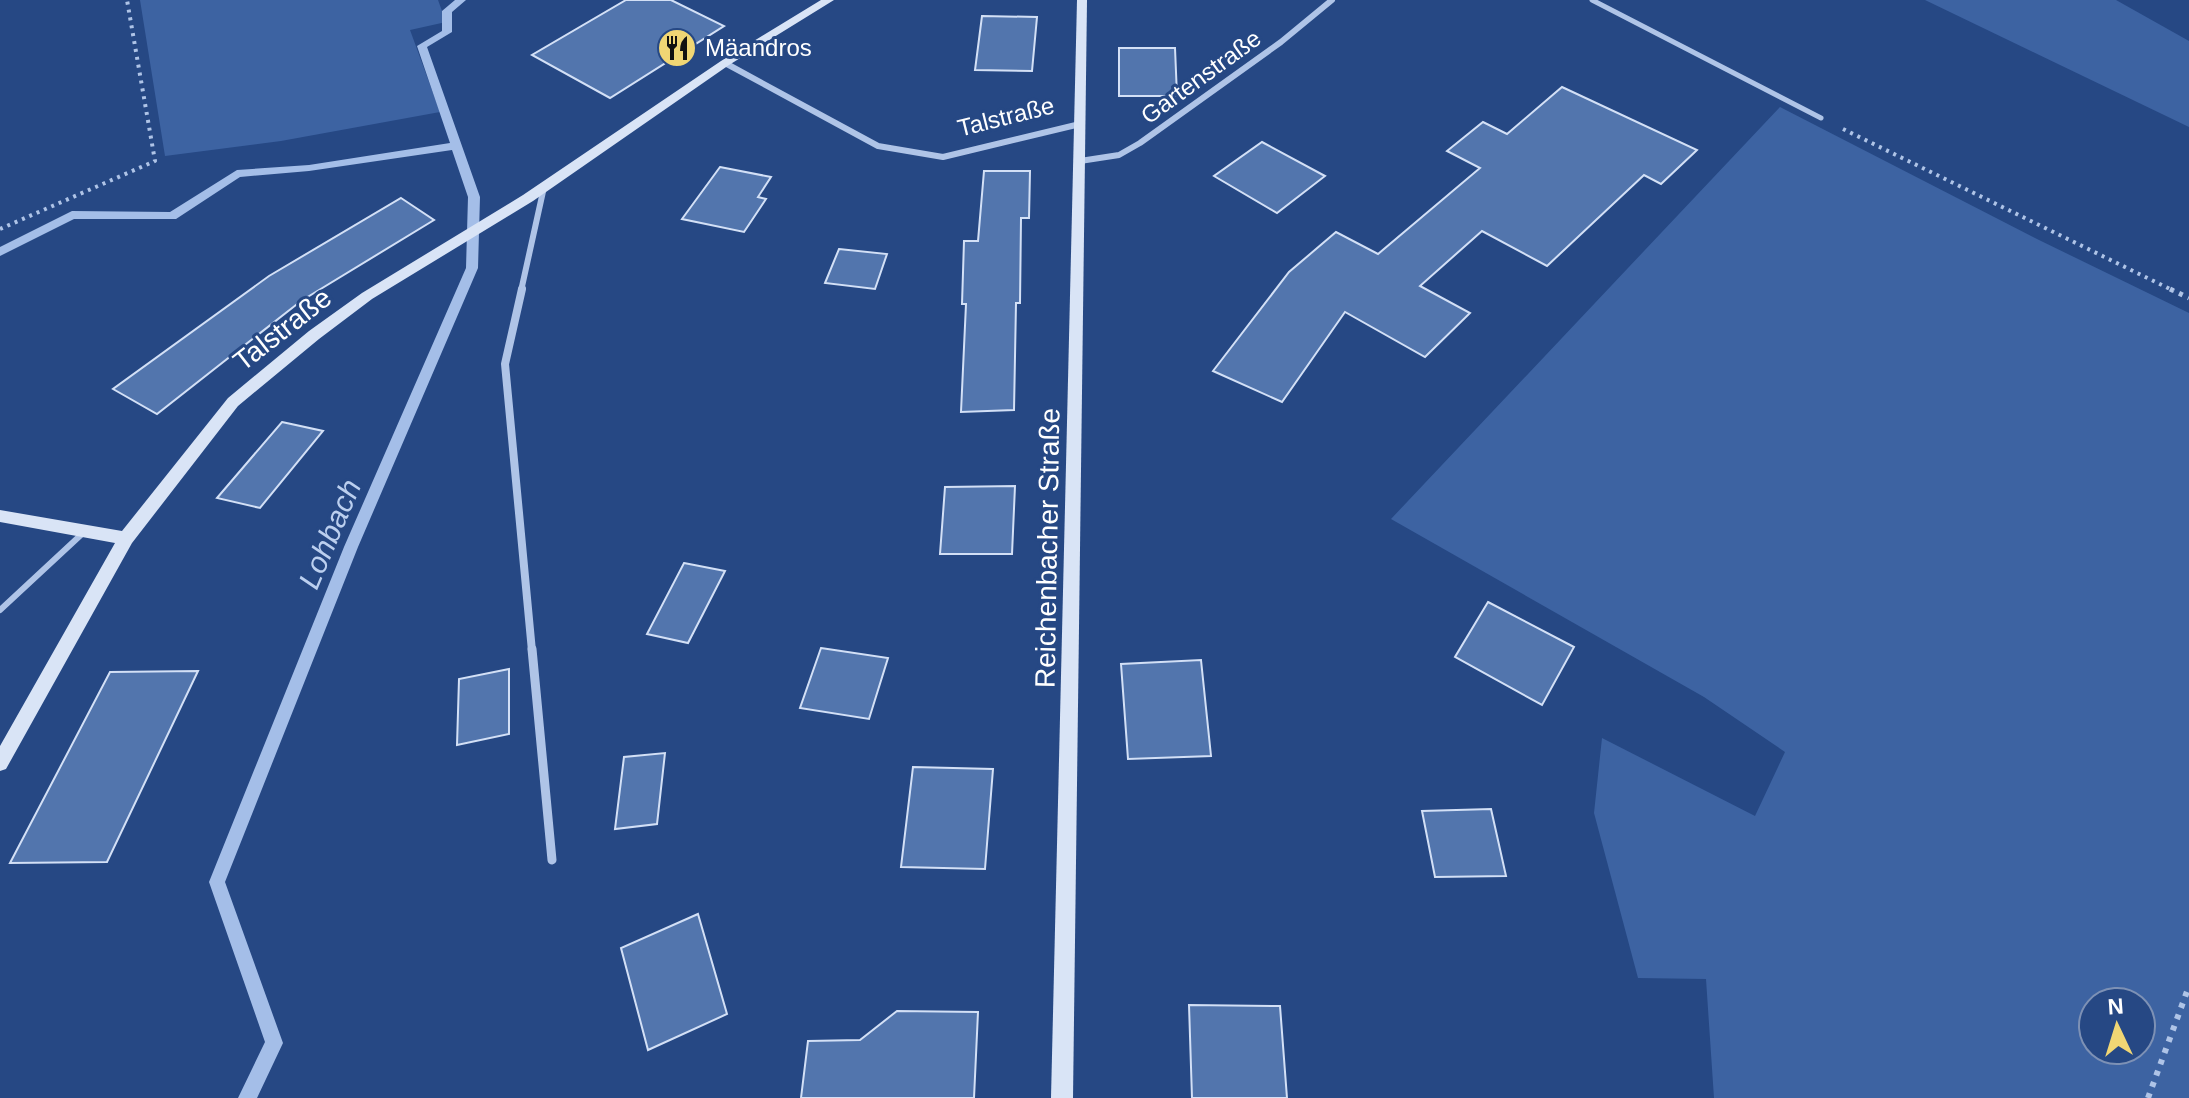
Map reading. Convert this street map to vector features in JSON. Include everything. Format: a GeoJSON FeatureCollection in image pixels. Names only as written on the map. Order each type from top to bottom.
{"type":"FeatureCollection","features":[{"type":"Feature","properties":{"kind":"street","name":"Talstraße"},"geometry":{"type":"LineString","coordinates":[[0,763],[126,538],[233,402],[367,296],[528,198],[725,63],[829,0]]}},
{"type":"Feature","properties":{"kind":"street","name":"Reichenbacher Straße"},"geometry":{"type":"LineString","coordinates":[[1062,1098],[1082,0]]}},
{"type":"Feature","properties":{"kind":"street","name":"Gartenstraße"},"geometry":{"type":"LineString","coordinates":[[1080,161],[1119,155],[1140,143],[1281,42],[1332,0]]}},
{"type":"Feature","properties":{"kind":"street","name":"Talstraße"},"geometry":{"type":"LineString","coordinates":[[725,63],[878,146],[917,153],[943,157],[1080,124]]}},
{"type":"Feature","properties":{"kind":"street"},"geometry":{"type":"LineString","coordinates":[[545,186],[505,364],[552,860]]}},
{"type":"Feature","properties":{"kind":"street"},"geometry":{"type":"LineString","coordinates":[[0,516],[126,538]]}},
{"type":"Feature","properties":{"kind":"lane"},"geometry":{"type":"LineString","coordinates":[[1592,0],[1821,118]]}},
{"type":"Feature","properties":{"kind":"lane"},"geometry":{"type":"LineString","coordinates":[[0,610],[86,531]]}},
{"type":"Feature","properties":{"kind":"path"},"geometry":{"type":"LineString","coordinates":[[0,229],[155,161],[127,0]]}},
{"type":"Feature","properties":{"kind":"path"},"geometry":{"type":"LineString","coordinates":[[1821,118],[2189,298]]}},
{"type":"Feature","properties":{"kind":"path"},"geometry":{"type":"LineString","coordinates":[[2148,1098],[2189,986]]}},
{"type":"Feature","properties":{"kind":"shaded area"},"geometry":{"type":"Polygon","coordinates":[[[140,0],[438,0],[446,22],[410,30],[440,112],[281,141],[165,156],[140,0]]]}},
{"type":"Feature","properties":{"kind":"shaded area"},"geometry":{"type":"Polygon","coordinates":[[[1925,0],[2116,0],[2189,41],[2189,127],[1925,0]]]}},
{"type":"Feature","properties":{"kind":"shaded area"},"geometry":{"type":"Polygon","coordinates":[[[1780,107],[2189,313],[2189,1098],[1714,1098],[1706,979],[1638,978],[1594,813],[1602,738],[1755,816],[1785,752],[1704,697],[1391,519],[1780,107]]]}},
{"type":"Feature","properties":{"kind":"building"},"geometry":{"type":"Polygon","coordinates":[[[626,0],[671,0],[724,26],[610,98],[532,55],[626,0]]]}},
{"type":"Feature","properties":{"kind":"building"},"geometry":{"type":"Polygon","coordinates":[[[982,16],[1037,17],[1032,71],[975,70],[982,16]]]}},
{"type":"Feature","properties":{"kind":"building"},"geometry":{"type":"Polygon","coordinates":[[[1119,48],[1175,48],[1177,96],[1119,96],[1119,48]]]}},
{"type":"Feature","properties":{"kind":"building"},"geometry":{"type":"Polygon","coordinates":[[[1562,87],[1697,150],[1661,184],[1644,175],[1547,266],[1482,231],[1420,286],[1470,313],[1425,357],[1345,312],[1282,402],[1213,371],[1289,272],[1336,232],[1378,254],[1480,168],[1447,151],[1483,122],[1507,134],[1562,87]]]}},
{"type":"Feature","properties":{"kind":"building"},"geometry":{"type":"Polygon","coordinates":[[[1262,142],[1325,176],[1277,213],[1214,176],[1262,142]]]}},
{"type":"Feature","properties":{"kind":"building"},"geometry":{"type":"Polygon","coordinates":[[[720,167],[771,177],[758,197],[766,199],[744,232],[682,219],[720,167]]]}},
{"type":"Feature","properties":{"kind":"building"},"geometry":{"type":"Polygon","coordinates":[[[984,171],[1030,171],[1029,218],[1021,218],[1014,410],[961,412],[966,304],[962,304],[964,241],[978,241],[984,171]]]}},
{"type":"Feature","properties":{"kind":"building"},"geometry":{"type":"Polygon","coordinates":[[[401,198],[434,220],[301,301],[157,414],[113,389],[269,276],[401,198]]]}},
{"type":"Feature","properties":{"kind":"building"},"geometry":{"type":"Polygon","coordinates":[[[839,249],[887,254],[875,289],[825,283],[839,249]]]}},
{"type":"Feature","properties":{"kind":"building"},"geometry":{"type":"Polygon","coordinates":[[[282,422],[323,431],[260,508],[217,498],[282,422]]]}},
{"type":"Feature","properties":{"kind":"building"},"geometry":{"type":"Polygon","coordinates":[[[1015,486],[1012,554],[940,554],[945,487],[1015,486]]]}},
{"type":"Feature","properties":{"kind":"building"},"geometry":{"type":"Polygon","coordinates":[[[684,563],[725,571],[688,643],[647,634],[684,563]]]}},
{"type":"Feature","properties":{"kind":"building"},"geometry":{"type":"Polygon","coordinates":[[[1488,602],[1574,647],[1542,705],[1455,657],[1488,602]]]}},
{"type":"Feature","properties":{"kind":"building"},"geometry":{"type":"Polygon","coordinates":[[[821,648],[888,658],[869,719],[800,708],[821,648]]]}},
{"type":"Feature","properties":{"kind":"building"},"geometry":{"type":"Polygon","coordinates":[[[1201,660],[1211,756],[1128,759],[1121,664],[1201,660]]]}},
{"type":"Feature","properties":{"kind":"building"},"geometry":{"type":"Polygon","coordinates":[[[509,669],[509,734],[457,745],[459,679],[509,669]]]}},
{"type":"Feature","properties":{"kind":"building"},"geometry":{"type":"Polygon","coordinates":[[[198,671],[107,862],[10,863],[110,672],[198,671]]]}},
{"type":"Feature","properties":{"kind":"building"},"geometry":{"type":"Polygon","coordinates":[[[665,753],[657,824],[615,829],[624,757],[665,753]]]}},
{"type":"Feature","properties":{"kind":"building"},"geometry":{"type":"Polygon","coordinates":[[[913,767],[993,769],[985,869],[901,867],[913,767]]]}},
{"type":"Feature","properties":{"kind":"building"},"geometry":{"type":"Polygon","coordinates":[[[1491,809],[1506,876],[1435,877],[1422,811],[1491,809]]]}},
{"type":"Feature","properties":{"kind":"building"},"geometry":{"type":"Polygon","coordinates":[[[698,914],[727,1014],[648,1050],[621,948],[698,914]]]}},
{"type":"Feature","properties":{"kind":"building"},"geometry":{"type":"Polygon","coordinates":[[[1189,1005],[1280,1006],[1287,1098],[1192,1098],[1189,1005]]]}},
{"type":"Feature","properties":{"kind":"building"},"geometry":{"type":"Polygon","coordinates":[[[897,1011],[978,1012],[974,1098],[801,1098],[808,1041],[860,1040],[897,1011]]]}},
{"type":"Feature","properties":{"kind":"waterway","name":"Lohbach"},"geometry":{"type":"LineString","coordinates":[[247,1098],[274,1043],[217,882],[351,547],[472,268],[474,197],[422,46],[447,32],[447,11],[461,0]]}},
{"type":"Feature","properties":{"kind":"waterway"},"geometry":{"type":"LineString","coordinates":[[0,252],[72,215],[172,216],[237,174],[309,168],[455,146]]}},
{"type":"Feature","properties":{"kind":"place","name":"Mäandros"},"geometry":{"type":"Point","coordinates":[677,48]}}]}
